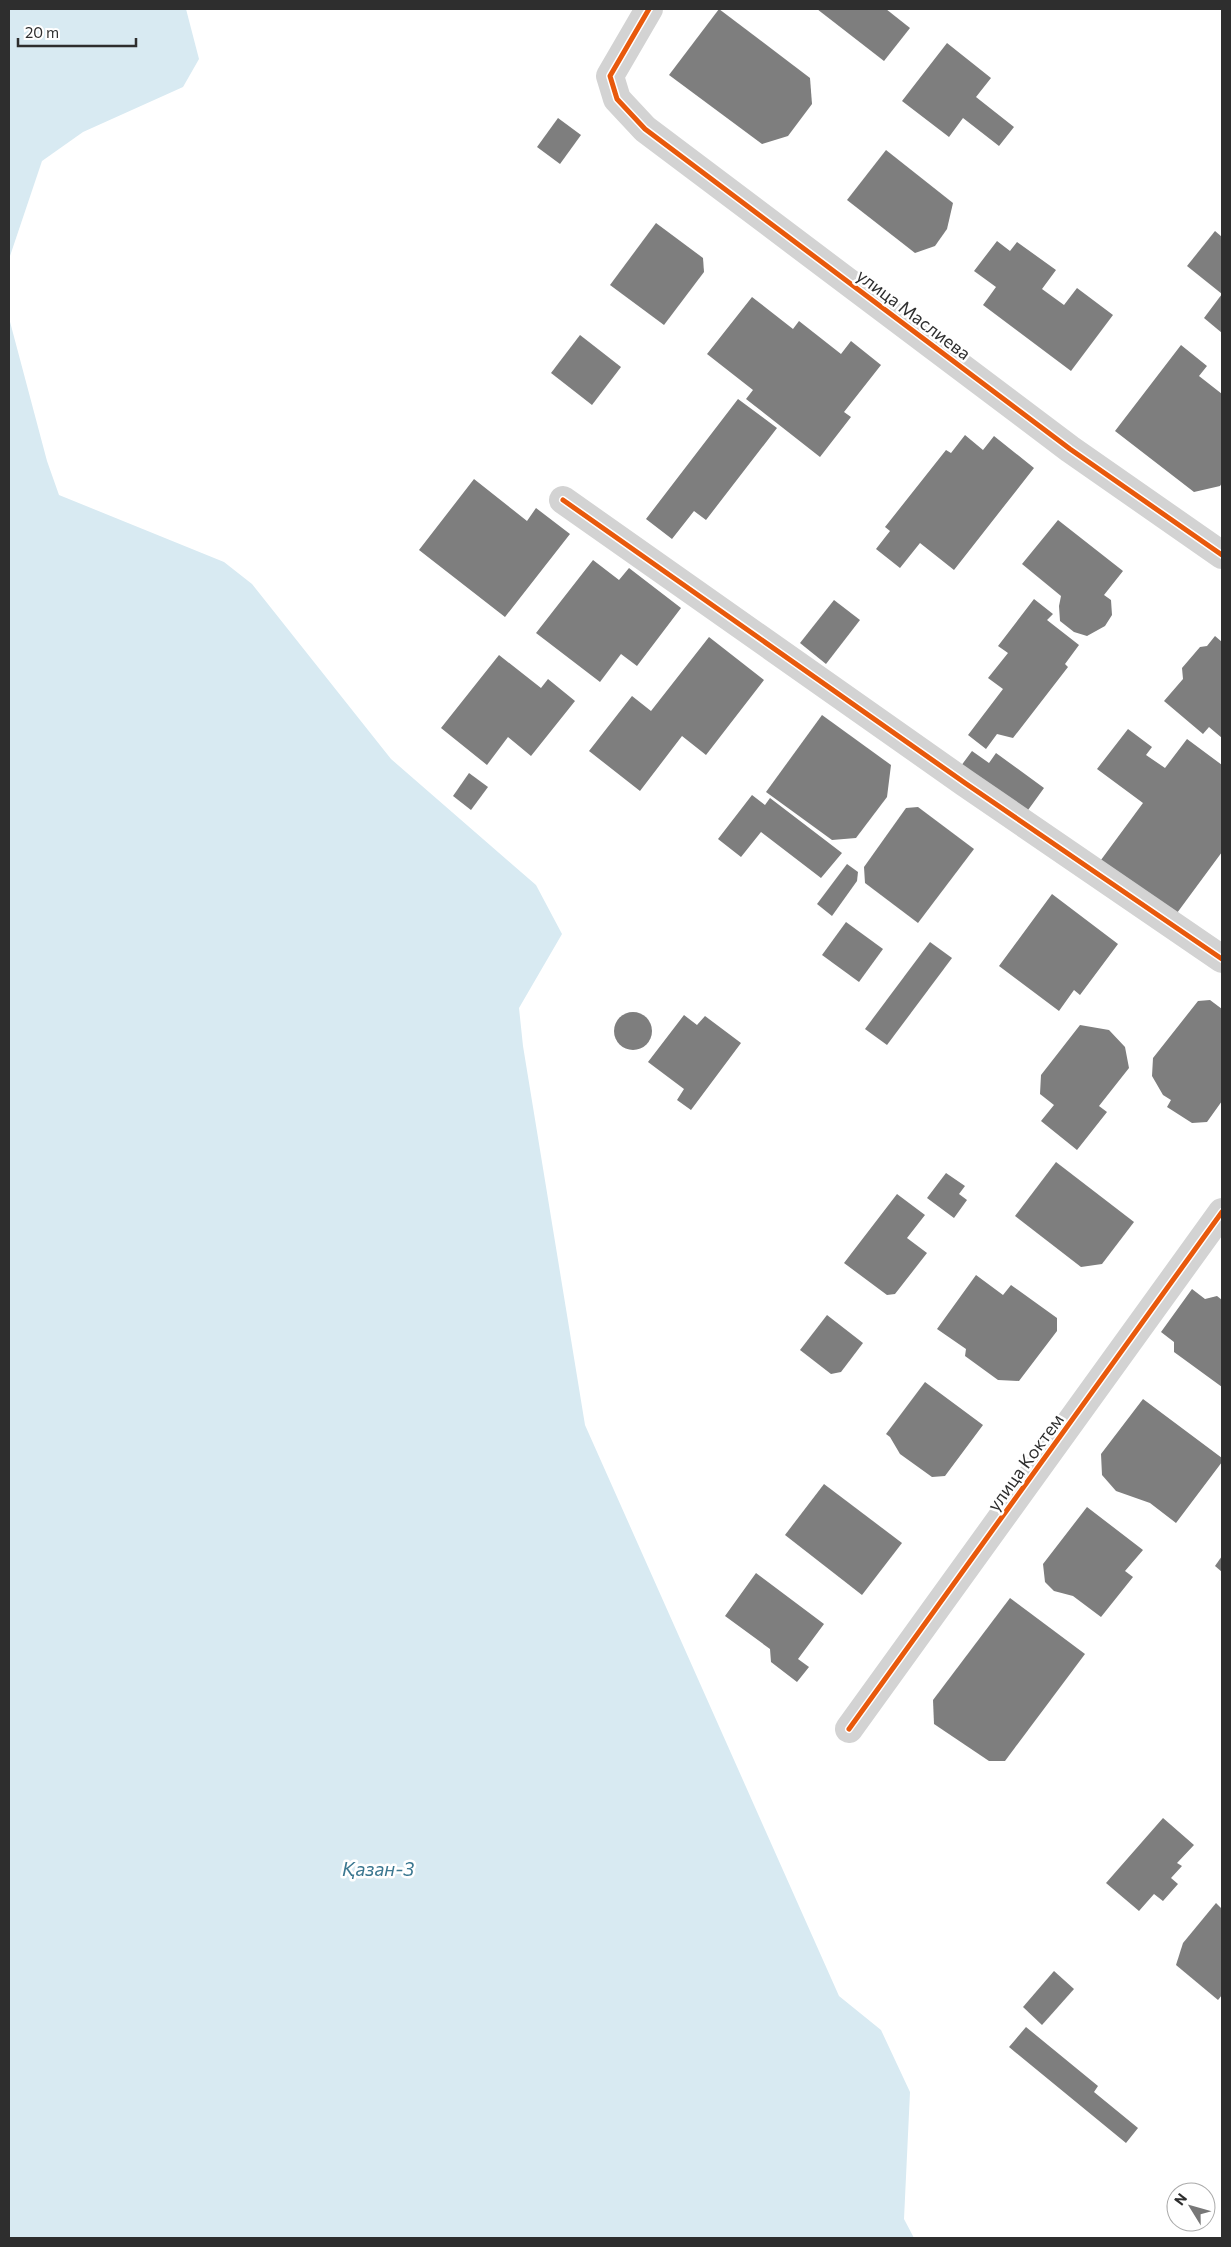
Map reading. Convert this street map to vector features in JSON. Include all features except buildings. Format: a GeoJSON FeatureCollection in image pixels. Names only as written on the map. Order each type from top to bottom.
{"type":"FeatureCollection","features":[{"type":"Feature","properties":{"kind":"street","name":"улица Маслиева"},"geometry":{"type":"LineString","coordinates":[[644,11],[610,76],[617,99],[644,129],[1070,449],[1222,555]]}},
{"type":"Feature","properties":{"kind":"street"},"geometry":{"type":"LineString","coordinates":[[564,500],[964,783],[1222,959]]}},
{"type":"Feature","properties":{"kind":"street","name":"улица Коктем"},"geometry":{"type":"LineString","coordinates":[[849,1729],[1222,1212]]}},
{"type":"Feature","properties":{"kind":"water"},"geometry":{"type":"Polygon","coordinates":[[[9,9],[186,9],[199,59],[183,87],[83,132],[42,161],[9,259],[9,9]]]}},
{"type":"Feature","properties":{"kind":"water","name":"Қазан-3"},"geometry":{"type":"Polygon","coordinates":[[[9,318],[47,461],[59,495],[224,562],[252,584],[391,759],[536,885],[562,934],[519,1008],[523,1046],[585,1425],[839,1996],[881,2030],[910,2092],[904,2219],[914,2238],[9,2238],[9,318]]]}},
{"type":"Feature","properties":{"kind":"cycle path"},"geometry":{"type":"LineString","coordinates":[[649,9],[610,76],[617,99],[645,129],[1070,449],[1222,555]]}},
{"type":"Feature","properties":{"kind":"cycle path"},"geometry":{"type":"LineString","coordinates":[[563,500],[965,783],[1222,959]]}},
{"type":"Feature","properties":{"kind":"cycle path"},"geometry":{"type":"LineString","coordinates":[[849,1729],[1222,1212]]}}]}
